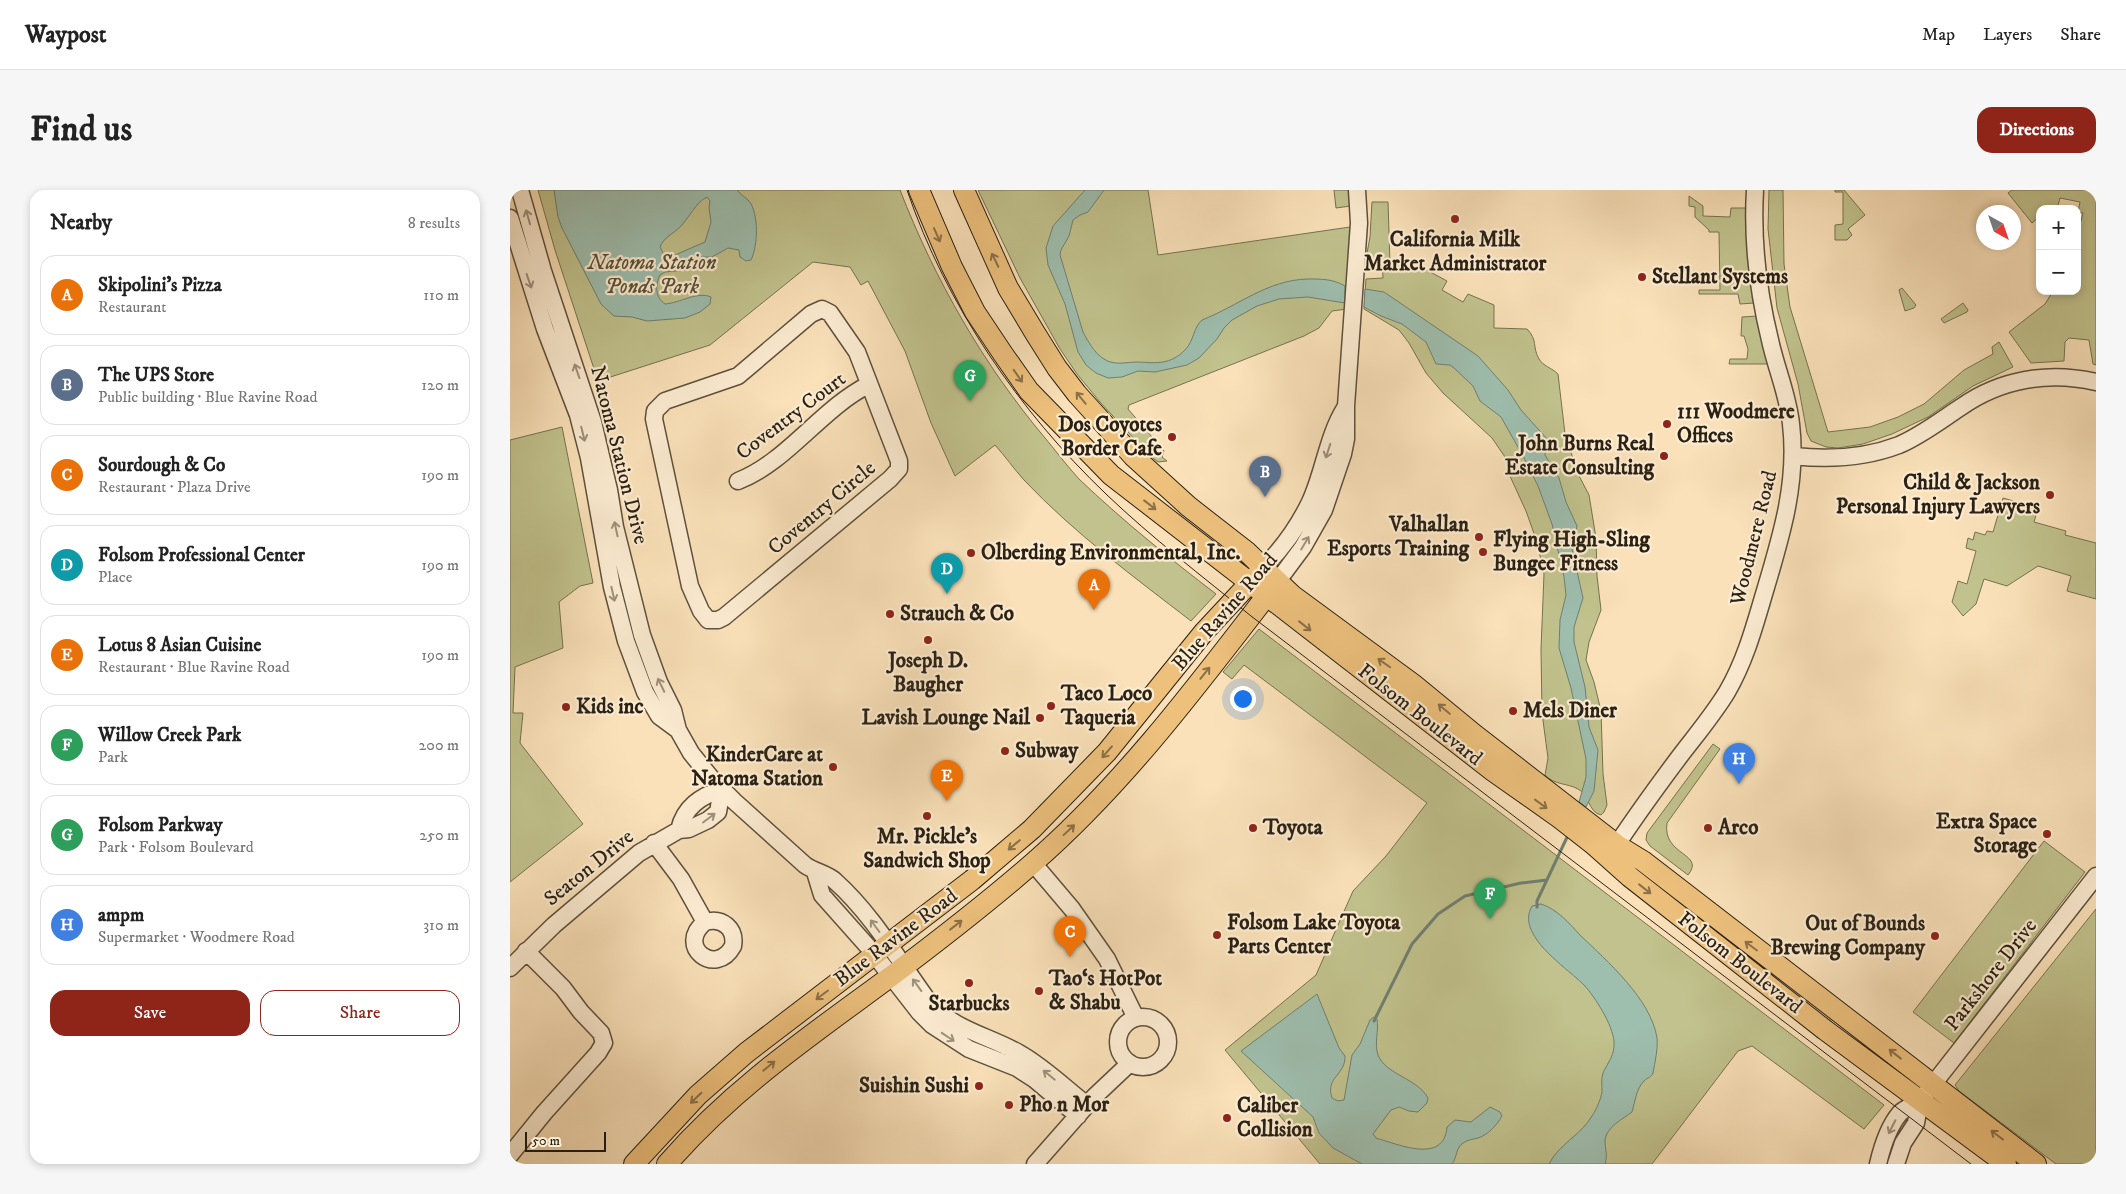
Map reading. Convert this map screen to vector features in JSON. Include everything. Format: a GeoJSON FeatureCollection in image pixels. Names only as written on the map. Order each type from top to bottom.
{"type":"FeatureCollection","features":[{"type":"Feature","properties":{"kind":"main road","name":"Folsom Boulevard"},"geometry":{"type":"LineString","coordinates":[[919,190],[929,218],[975,312],[1029,391],[1111,476],[1256,576],[1493,771],[1565,813],[1612,851],[1630,877],[1763,982],[2006,1164]]}},
{"type":"Feature","properties":{"kind":"main road","name":"Folsom Boulevard"},"geometry":{"type":"LineString","coordinates":[[964,190],[1008,288],[1057,368],[1077,394],[1132,456],[1188,506],[1247,552],[1256,576]]}},
{"type":"Feature","properties":{"kind":"main road","name":"Blue Ravine Road"},"geometry":{"type":"LineString","coordinates":[[640,1159],[698,1095],[746,1053],[977,876],[1050,812],[1107,752],[1204,632],[1256,576]]}},
{"type":"Feature","properties":{"kind":"main road","name":"Blue Ravine Road"},"geometry":{"type":"LineString","coordinates":[[667,1164],[704,1125],[750,1082],[789,1050],[898,971],[1033,863],[1116,782],[1272,589]]}},
{"type":"Feature","properties":{"kind":"main road"},"geometry":{"type":"LineString","coordinates":[[1033,863],[1033,854],[1040,840],[1049,830],[1050,812]]}},
{"type":"Feature","properties":{"kind":"main road","name":"Folsom Boulevard"},"geometry":{"type":"LineString","coordinates":[[1612,851],[1643,861],[2036,1164]]}},
{"type":"Feature","properties":{"kind":"street","name":"Natoma Station Drive"},"geometry":{"type":"LineString","coordinates":[[520,190],[543,271],[593,422],[605,468],[615,527],[642,635],[650,660],[673,710],[678,730],[696,760],[722,789],[815,872],[833,878],[844,890],[898,971],[919,1012],[932,1025],[969,1049],[1017,1068],[1083,1111]]}},
{"type":"Feature","properties":{"kind":"street","name":"Blue Ravine Road"},"geometry":{"type":"LineString","coordinates":[[1272,589],[1303,547],[1324,510],[1343,454],[1346,439],[1346,406],[1359,223],[1357,190]]}},
{"type":"Feature","properties":{"kind":"street","name":"Woodmere Road"},"geometry":{"type":"LineString","coordinates":[[1612,851],[1711,715],[1740,668],[1748,648],[1785,522],[1794,456],[1791,421],[1786,396],[1770,342],[1757,274],[1754,239],[1755,190]]}},
{"type":"Feature","properties":{"kind":"street","name":"Natoma Station Drive"},"geometry":{"type":"LineString","coordinates":[[510,218],[545,329],[578,415],[589,458],[612,587],[632,659],[659,716],[678,730]]}},
{"type":"Feature","properties":{"kind":"street","name":"Coventry Circle"},"geometry":{"type":"LineString","coordinates":[[822,309],[830,313],[852,345],[868,385],[899,461],[897,472],[724,617],[718,620],[708,620],[701,611],[690,586],[654,419],[657,408],[665,401],[738,376],[811,314],[822,309]]}},
{"type":"Feature","properties":{"kind":"street"},"geometry":{"type":"LineString","coordinates":[[1794,456],[1839,458],[1859,456],[1888,448],[1918,436],[1975,398],[2014,381],[2057,376],[2096,382]]}},
{"type":"Feature","properties":{"kind":"street","name":"Coventry Court"},"geometry":{"type":"LineString","coordinates":[[738,481],[761,470],[850,395],[868,385]]}},
{"type":"Feature","properties":{"kind":"street","name":"Blue Ravine Road"},"geometry":{"type":"LineString","coordinates":[[1256,576],[1283,546],[1310,502],[1335,428],[1346,406]]}},
{"type":"Feature","properties":{"kind":"street","name":"Seaton Drive"},"geometry":{"type":"LineString","coordinates":[[510,968],[602,882],[638,853],[679,830],[698,826],[718,812],[722,789]]}},
{"type":"Feature","properties":{"kind":"street"},"geometry":{"type":"LineString","coordinates":[[654,843],[681,879],[705,922]]}},
{"type":"Feature","properties":{"kind":"street"},"geometry":{"type":"LineString","coordinates":[[1033,863],[1072,909],[1107,958],[1136,1018]]}},
{"type":"Feature","properties":{"kind":"street","name":"Parkshore Drive"},"geometry":{"type":"LineString","coordinates":[[1878,1164],[1882,1147],[1894,1121],[1901,1112],[1920,1101],[2096,876]]}},
{"type":"Feature","properties":{"kind":"street"},"geometry":{"type":"LineString","coordinates":[[510,1155],[544,1113],[596,1055],[604,1043],[601,1033],[581,1012],[563,988],[526,951]]}},
{"type":"Feature","properties":{"kind":"street"},"geometry":{"type":"LineString","coordinates":[[1144,1016],[1159,1022],[1167,1034],[1168,1045],[1166,1053],[1154,1064],[1138,1066],[1130,1063],[1124,1058],[1118,1043],[1122,1027],[1136,1018],[1144,1016]]}},
{"type":"Feature","properties":{"kind":"street"},"geometry":{"type":"LineString","coordinates":[[1035,1164],[1130,1063]]}},
{"type":"Feature","properties":{"kind":"street","name":"Parkshore Drive"},"geometry":{"type":"LineString","coordinates":[[1896,1164],[1903,1143],[1916,1123],[1920,1101]]}},
{"type":"Feature","properties":{"kind":"green space","name":"Natoma Station Ponds Park"},"geometry":{"type":"Polygon","coordinates":[[[538,190],[900,190],[929,256],[962,320],[1022,410],[1079,479],[1146,538],[1216,594],[1191,621],[1105,554],[1063,518],[1024,480],[995,445],[955,476],[931,423],[905,351],[868,281],[861,285],[850,267],[813,262],[710,345],[598,381],[555,250],[538,190]]]}},
{"type":"Feature","properties":{"kind":"green space"},"geometry":{"type":"Polygon","coordinates":[[[978,190],[1148,190],[1158,255],[1350,227],[1347,309],[1332,311],[1319,328],[1304,336],[1129,405],[1128,409],[1164,451],[1162,457],[1167,461],[1158,462],[1150,456],[1100,402],[1060,349],[1020,278],[978,190]]]}},
{"type":"Feature","properties":{"kind":"green space"},"geometry":{"type":"Polygon","coordinates":[[[1334,190],[1351,190],[1351,206],[1336,208],[1334,190]]]}},
{"type":"Feature","properties":{"kind":"green space"},"geometry":{"type":"Polygon","coordinates":[[[1769,190],[1783,190],[1784,264],[1790,307],[1828,432],[1870,427],[1898,417],[1924,404],[1964,370],[1993,354],[1992,347],[1999,342],[2013,367],[1973,386],[1928,417],[1892,434],[1863,444],[1838,448],[1826,447],[1811,441],[1807,433],[1798,384],[1777,308],[1768,229],[1769,190]]]}},
{"type":"Feature","properties":{"kind":"green space"},"geometry":{"type":"Polygon","coordinates":[[[1835,190],[1844,190],[1865,215],[1848,229],[1852,235],[1847,240],[1835,240],[1835,225],[1843,224],[1843,192],[1835,192],[1835,190]]]}},
{"type":"Feature","properties":{"kind":"green space"},"geometry":{"type":"Polygon","coordinates":[[[2012,190],[2096,190],[2096,365],[2093,364],[2089,340],[2069,338],[2065,342],[2064,361],[2031,363],[2009,332],[2045,304],[2051,295],[2081,295],[2081,221],[2083,213],[2081,213],[2080,202],[2060,198],[2058,205],[2036,205],[2036,220],[2032,223],[2021,209],[2021,205],[2018,205],[2008,193],[2012,190]]]}},
{"type":"Feature","properties":{"kind":"green space"},"geometry":{"type":"Polygon","coordinates":[[[1689,196],[1703,206],[1703,216],[1730,217],[1731,208],[1746,208],[1748,257],[1754,303],[1740,304],[1738,294],[1699,294],[1699,290],[1720,290],[1719,232],[1709,232],[1695,217],[1695,207],[1689,206],[1689,196]]]}},
{"type":"Feature","properties":{"kind":"green space"},"geometry":{"type":"Polygon","coordinates":[[[1372,202],[1388,202],[1390,264],[1423,268],[1447,281],[1442,290],[1463,302],[1468,294],[1494,305],[1494,328],[1527,329],[1533,337],[1539,359],[1558,374],[1565,434],[1578,474],[1589,495],[1596,538],[1597,576],[1601,610],[1589,642],[1586,660],[1601,711],[1603,774],[1607,805],[1601,815],[1593,810],[1582,791],[1552,781],[1545,775],[1548,758],[1542,713],[1541,649],[1544,574],[1537,542],[1526,511],[1509,474],[1505,457],[1492,438],[1443,393],[1426,373],[1409,343],[1399,330],[1364,309],[1366,279],[1383,278],[1382,263],[1365,264],[1370,237],[1372,202]]]}},
{"type":"Feature","properties":{"kind":"green space"},"geometry":{"type":"Polygon","coordinates":[[[1902,288],[1916,305],[1914,308],[1905,311],[1899,290],[1902,288]]]}},
{"type":"Feature","properties":{"kind":"green space"},"geometry":{"type":"Polygon","coordinates":[[[1963,303],[1968,310],[1967,312],[1944,323],[1941,319],[1963,303]]]}},
{"type":"Feature","properties":{"kind":"green space"},"geometry":{"type":"Polygon","coordinates":[[[1757,316],[1770,364],[1729,364],[1730,359],[1747,359],[1748,349],[1744,336],[1741,336],[1742,317],[1757,316]]]}},
{"type":"Feature","properties":{"kind":"green space"},"geometry":{"type":"Polygon","coordinates":[[[562,427],[593,583],[580,586],[559,602],[563,648],[515,667],[513,713],[523,713],[520,743],[583,824],[510,882],[510,440],[562,427]]]}},
{"type":"Feature","properties":{"kind":"green space"},"geometry":{"type":"Polygon","coordinates":[[[2003,498],[2038,508],[2034,522],[2066,531],[2065,535],[2096,543],[2096,599],[2067,591],[2071,576],[2038,566],[2007,586],[1984,579],[1976,604],[1963,616],[1952,602],[1958,581],[1967,584],[1976,551],[1966,548],[1968,538],[1973,540],[1975,532],[1985,535],[1987,531],[1993,532],[2003,498]]]}},
{"type":"Feature","properties":{"kind":"green space"},"geometry":{"type":"Polygon","coordinates":[[[1259,629],[1884,1105],[1864,1129],[1752,1046],[1738,1051],[1652,1164],[1320,1164],[1225,1050],[1316,975],[1353,891],[1386,856],[1427,803],[1244,665],[1232,679],[1223,672],[1259,629]]]}},
{"type":"Feature","properties":{"kind":"green space"},"geometry":{"type":"Polygon","coordinates":[[[1713,744],[1720,749],[1667,823],[1667,834],[1671,842],[1692,862],[1692,868],[1688,875],[1650,846],[1646,840],[1647,833],[1713,744]]]}},
{"type":"Feature","properties":{"kind":"green space"},"geometry":{"type":"Polygon","coordinates":[[[2044,841],[2085,872],[1954,1043],[1913,1012],[2044,841]]]}},
{"type":"Feature","properties":{"kind":"green space"},"geometry":{"type":"Polygon","coordinates":[[[2096,909],[2096,1164],[2056,1164],[1959,1091],[1955,1085],[2096,909]]]}},
{"type":"Feature","properties":{"kind":"shaded area"},"geometry":{"type":"Polygon","coordinates":[[[554,190],[737,190],[749,201],[755,213],[755,247],[751,260],[746,261],[740,257],[739,250],[728,248],[712,257],[698,257],[687,270],[665,272],[660,275],[657,291],[659,298],[665,304],[700,295],[711,297],[710,304],[700,312],[685,318],[647,321],[632,317],[614,316],[601,304],[558,217],[554,190]],[[707,197],[703,199],[680,227],[664,241],[660,247],[664,255],[675,255],[705,242],[711,222],[710,201],[707,197]]]}},
{"type":"Feature","properties":{"kind":"shaded area"},"geometry":{"type":"Polygon","coordinates":[[[1085,190],[1104,190],[1088,212],[1073,220],[1069,236],[1060,255],[1083,332],[1094,350],[1108,361],[1116,363],[1157,363],[1169,361],[1185,350],[1202,320],[1266,289],[1293,280],[1323,279],[1336,282],[1345,286],[1345,303],[1308,297],[1279,299],[1257,306],[1232,320],[1199,358],[1187,365],[1155,372],[1138,371],[1122,377],[1108,378],[1096,373],[1086,365],[1078,352],[1065,304],[1048,265],[1046,248],[1053,226],[1085,190]]]}},
{"type":"Feature","properties":{"kind":"shaded area"},"geometry":{"type":"Polygon","coordinates":[[[1365,289],[1384,292],[1478,356],[1508,390],[1521,410],[1548,440],[1545,446],[1545,455],[1559,478],[1566,502],[1577,526],[1572,549],[1583,598],[1574,627],[1574,642],[1585,687],[1589,727],[1598,750],[1594,791],[1586,807],[1579,802],[1586,777],[1586,759],[1571,688],[1559,648],[1560,620],[1566,595],[1564,577],[1552,524],[1538,486],[1501,417],[1480,401],[1473,386],[1454,368],[1450,365],[1436,364],[1426,342],[1402,324],[1364,307],[1365,289]]]}},
{"type":"Feature","properties":{"kind":"shaded area"},"geometry":{"type":"Polygon","coordinates":[[[1541,904],[1552,909],[1562,917],[1615,969],[1646,1009],[1653,1023],[1657,1038],[1652,1075],[1639,1088],[1632,1112],[1615,1124],[1606,1136],[1605,1164],[1549,1164],[1558,1151],[1582,1129],[1595,1111],[1602,1092],[1602,1075],[1612,1055],[1614,1042],[1607,1020],[1593,997],[1584,985],[1545,950],[1530,928],[1529,917],[1532,906],[1541,904]]]}},
{"type":"Feature","properties":{"kind":"shaded area"},"geometry":{"type":"Polygon","coordinates":[[[1317,994],[1339,1048],[1345,1056],[1342,1068],[1331,1085],[1332,1098],[1338,1101],[1344,1100],[1352,1055],[1360,1044],[1370,1020],[1374,1017],[1377,1019],[1377,1051],[1382,1062],[1417,1086],[1428,1098],[1427,1103],[1418,1112],[1399,1107],[1391,1110],[1373,1134],[1376,1138],[1408,1147],[1430,1149],[1438,1145],[1444,1138],[1447,1127],[1455,1120],[1471,1122],[1490,1107],[1500,1112],[1502,1116],[1500,1119],[1485,1135],[1466,1141],[1461,1145],[1452,1164],[1362,1164],[1333,1148],[1319,1133],[1313,1117],[1241,1051],[1317,994]]]}},
{"type":"Feature","properties":{"kind":"waterway"},"geometry":{"type":"LineString","coordinates":[[1537,907],[1537,901],[1569,833]]}},
{"type":"Feature","properties":{"kind":"waterway"},"geometry":{"type":"LineString","coordinates":[[1374,1021],[1412,944],[1438,914],[1465,896],[1521,883],[1547,880]]}},
{"type":"Feature","properties":{"kind":"tram line"},"geometry":{"type":"LineString","coordinates":[[907,190],[923,233],[942,274],[988,354],[1044,428],[1074,462],[1123,510],[1251,616],[1971,1164]]}},
{"type":"Feature","properties":{"kind":"place","name":"California Milk Market Administrator"},"geometry":{"type":"Point","coordinates":[1455,219]}},
{"type":"Feature","properties":{"kind":"place","name":"Stellant Systems"},"geometry":{"type":"Point","coordinates":[1642,277]}},
{"type":"Feature","properties":{"kind":"place","name":"Folsom Parkway"},"geometry":{"type":"Point","coordinates":[970,401]}},
{"type":"Feature","properties":{"kind":"place","name":"111 Woodmere Offices"},"geometry":{"type":"Point","coordinates":[1667,424]}},
{"type":"Feature","properties":{"kind":"place","name":"Dos Coyotes Border Cafe"},"geometry":{"type":"Point","coordinates":[1172,437]}},
{"type":"Feature","properties":{"kind":"place","name":"John Burns Real Estate Consulting"},"geometry":{"type":"Point","coordinates":[1664,456]}},
{"type":"Feature","properties":{"kind":"place","name":"Child & Jackson Personal Injury Lawyers"},"geometry":{"type":"Point","coordinates":[2050,495]}},
{"type":"Feature","properties":{"kind":"place","name":"The UPS Store"},"geometry":{"type":"Point","coordinates":[1265,497]}},
{"type":"Feature","properties":{"kind":"place","name":"Valhallan Esports Training"},"geometry":{"type":"Point","coordinates":[1479,537]}},
{"type":"Feature","properties":{"kind":"place","name":"Flying High-Sling Bungee Fitness"},"geometry":{"type":"Point","coordinates":[1483,552]}},
{"type":"Feature","properties":{"kind":"place","name":"Olberding Environmental, Inc."},"geometry":{"type":"Point","coordinates":[971,553]}},
{"type":"Feature","properties":{"kind":"place","name":"Folsom Professional Center"},"geometry":{"type":"Point","coordinates":[947,594]}},
{"type":"Feature","properties":{"kind":"place","name":"Skipolini's Pizza"},"geometry":{"type":"Point","coordinates":[1094,610]}},
{"type":"Feature","properties":{"kind":"place","name":"Strauch & Co"},"geometry":{"type":"Point","coordinates":[890,614]}},
{"type":"Feature","properties":{"kind":"place","name":"Joseph D. Baugher"},"geometry":{"type":"Point","coordinates":[928,640]}},
{"type":"Feature","properties":{"kind":"place","name":"Taco Loco Taqueria"},"geometry":{"type":"Point","coordinates":[1051,706]}},
{"type":"Feature","properties":{"kind":"place","name":"Kids inc"},"geometry":{"type":"Point","coordinates":[566,707]}},
{"type":"Feature","properties":{"kind":"place","name":"Mels Diner"},"geometry":{"type":"Point","coordinates":[1513,711]}},
{"type":"Feature","properties":{"kind":"place","name":"Lavish Lounge Nail"},"geometry":{"type":"Point","coordinates":[1040,718]}},
{"type":"Feature","properties":{"kind":"place","name":"Subway"},"geometry":{"type":"Point","coordinates":[1005,751]}},
{"type":"Feature","properties":{"kind":"place","name":"KinderCare at Natoma Station"},"geometry":{"type":"Point","coordinates":[833,767]}},
{"type":"Feature","properties":{"kind":"place","name":"ampm"},"geometry":{"type":"Point","coordinates":[1739,784]}},
{"type":"Feature","properties":{"kind":"place","name":"Lotus 8 Asian Cuisine"},"geometry":{"type":"Point","coordinates":[947,801]}},
{"type":"Feature","properties":{"kind":"place","name":"Mr. Pickle's Sandwich Shop"},"geometry":{"type":"Point","coordinates":[927,816]}},
{"type":"Feature","properties":{"kind":"place","name":"Toyota"},"geometry":{"type":"Point","coordinates":[1253,828]}},
{"type":"Feature","properties":{"kind":"place","name":"Arco"},"geometry":{"type":"Point","coordinates":[1708,828]}},
{"type":"Feature","properties":{"kind":"place","name":"Extra Space Storage"},"geometry":{"type":"Point","coordinates":[2047,834]}},
{"type":"Feature","properties":{"kind":"place","name":"Willow Creek Park"},"geometry":{"type":"Point","coordinates":[1490,919]}},
{"type":"Feature","properties":{"kind":"place","name":"Folsom Lake Toyota Parts Center"},"geometry":{"type":"Point","coordinates":[1217,935]}},
{"type":"Feature","properties":{"kind":"place","name":"Out of Bounds Brewing Company"},"geometry":{"type":"Point","coordinates":[1935,936]}},
{"type":"Feature","properties":{"kind":"place","name":"Sourdough & Co"},"geometry":{"type":"Point","coordinates":[1070,957]}},
{"type":"Feature","properties":{"kind":"place","name":"Starbucks"},"geometry":{"type":"Point","coordinates":[969,983]}},
{"type":"Feature","properties":{"kind":"place","name":"Tao‘s HotPot & Shabu"},"geometry":{"type":"Point","coordinates":[1039,991]}},
{"type":"Feature","properties":{"kind":"place","name":"Suishin Sushi"},"geometry":{"type":"Point","coordinates":[979,1086]}},
{"type":"Feature","properties":{"kind":"place","name":"Pho n Mor"},"geometry":{"type":"Point","coordinates":[1009,1105]}},
{"type":"Feature","properties":{"kind":"place","name":"Caliber Collision"},"geometry":{"type":"Point","coordinates":[1227,1118]}}]}
